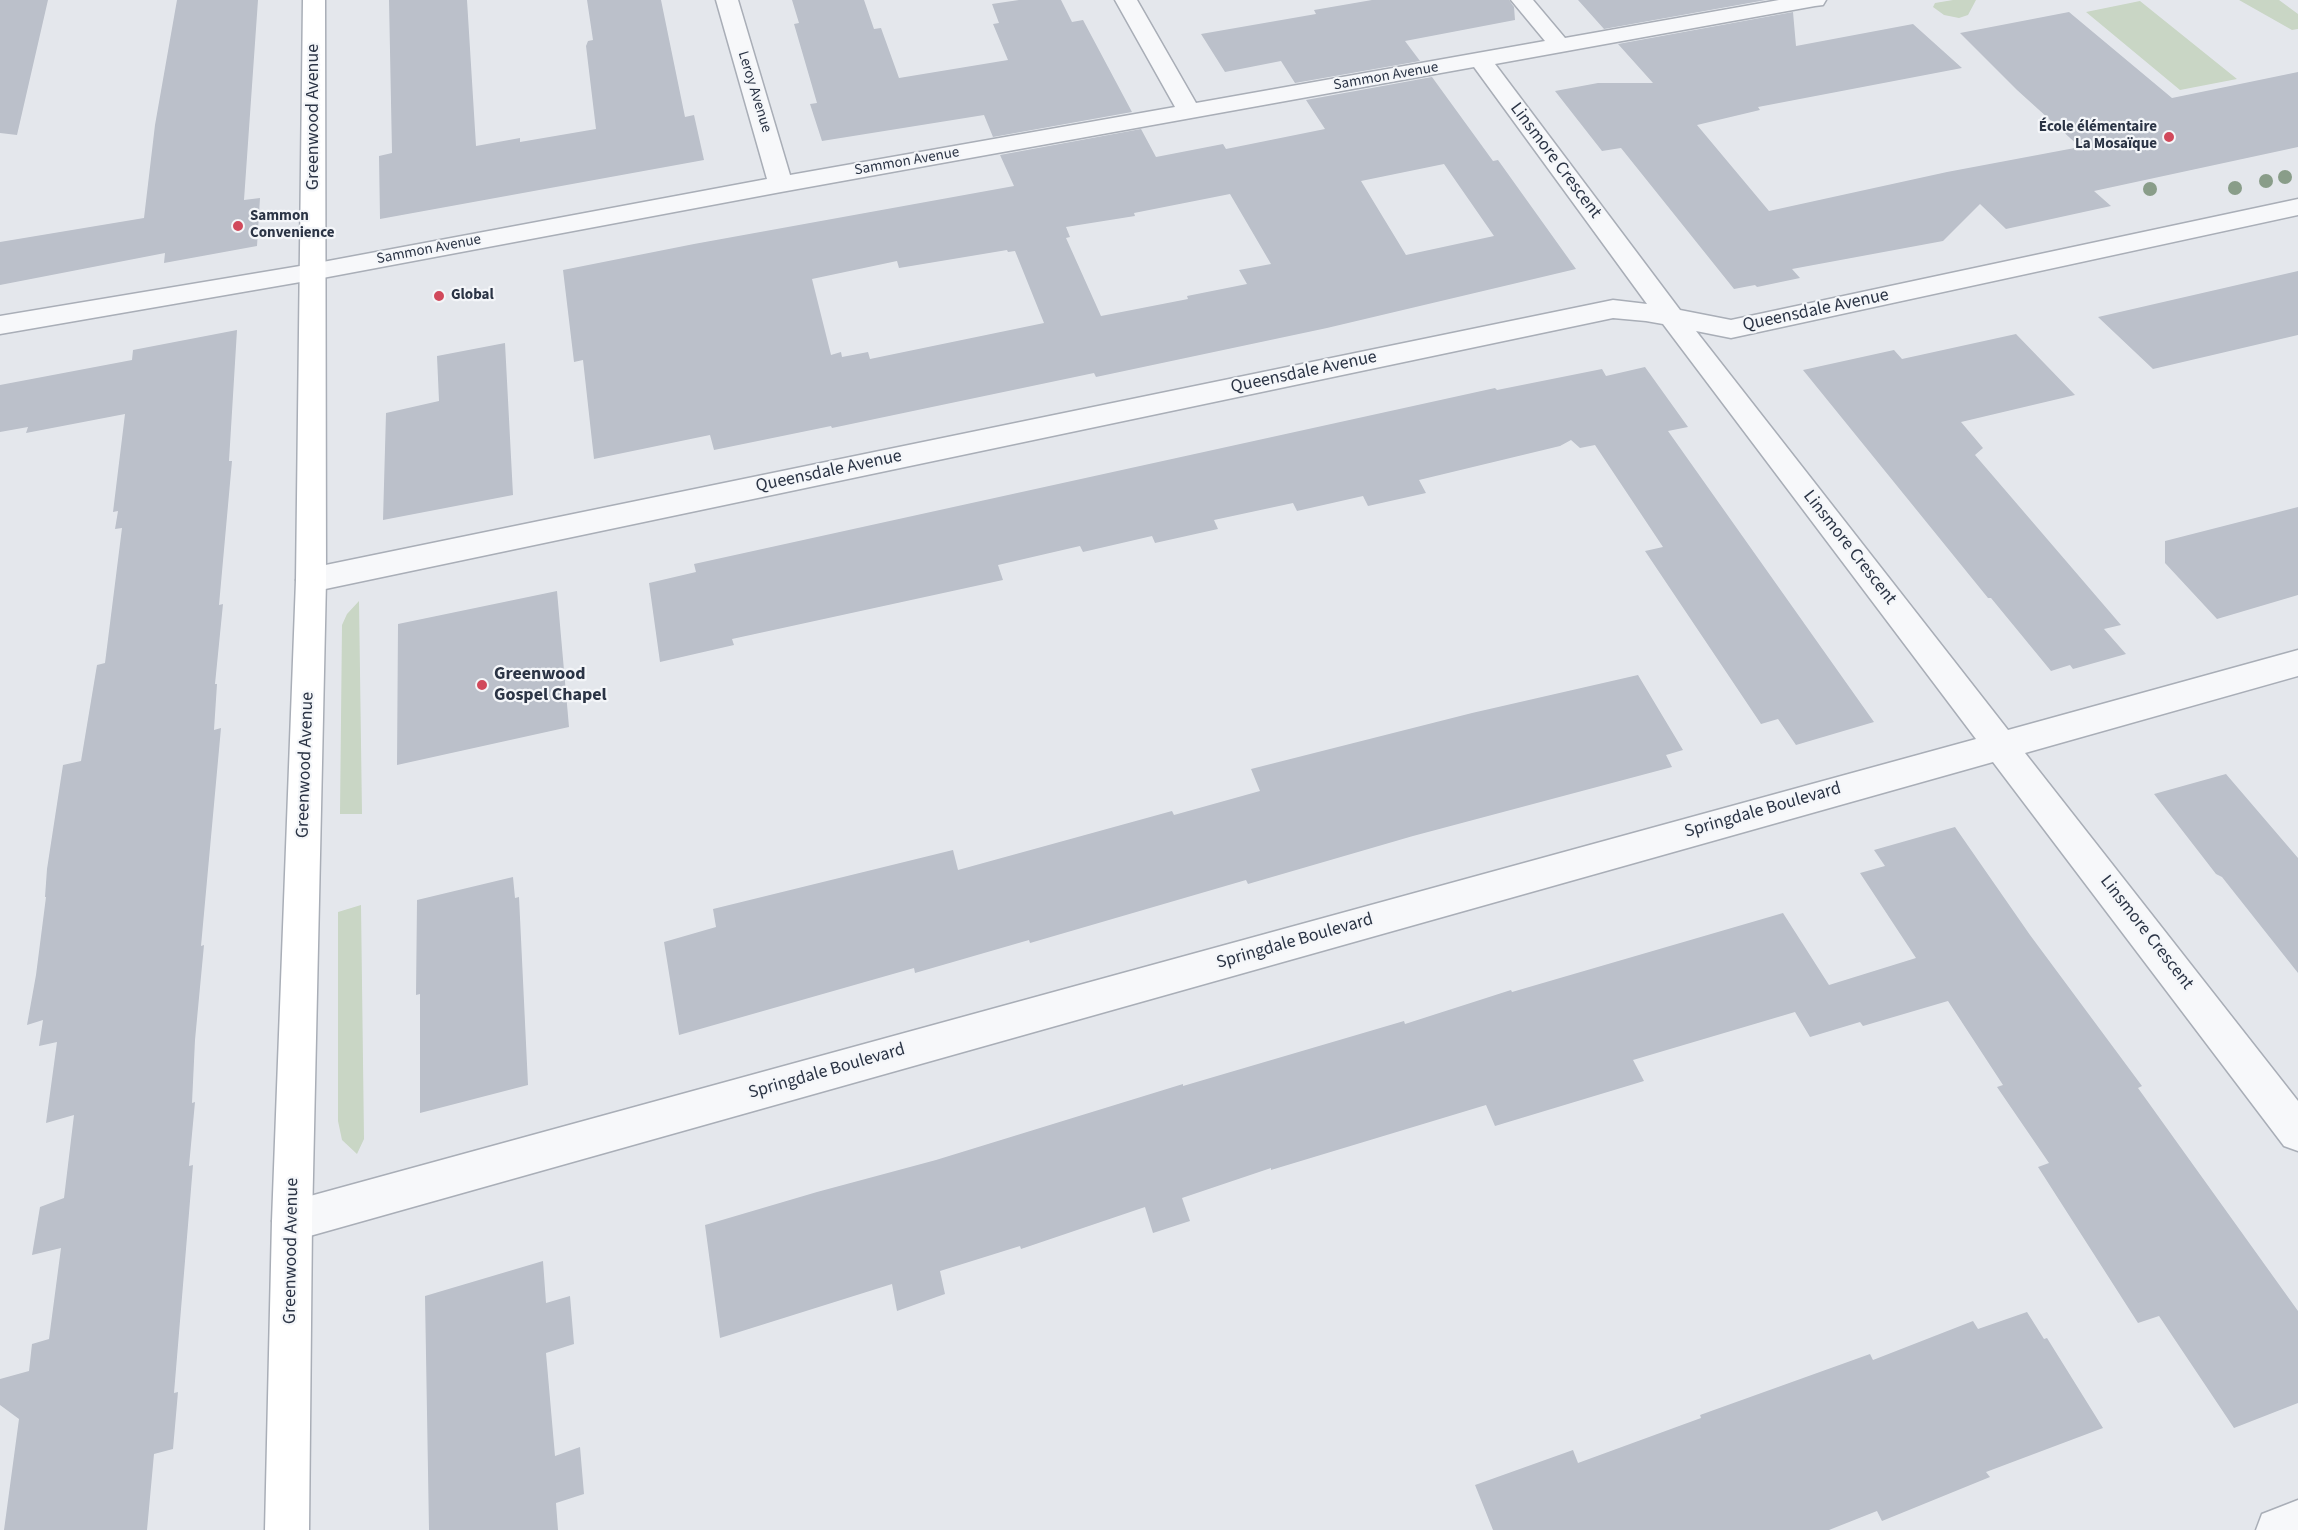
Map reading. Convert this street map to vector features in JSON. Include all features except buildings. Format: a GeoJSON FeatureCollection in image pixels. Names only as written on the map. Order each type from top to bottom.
{"type":"FeatureCollection","features":[{"type":"Feature","properties":{"kind":"street","name":"Greenwood Avenue"},"geometry":{"type":"LineString","coordinates":[[287,1530],[292,1221],[311,580],[314,0]]}},
{"type":"Feature","properties":{"kind":"street","name":"Leroy Avenue"},"geometry":{"type":"LineString","coordinates":[[727,0],[781,184]]}},
{"type":"Feature","properties":{"kind":"street"},"geometry":{"type":"LineString","coordinates":[[1126,0],[1189,112]]}},
{"type":"Feature","properties":{"kind":"street"},"geometry":{"type":"LineString","coordinates":[[1522,0],[1559,44]]}},
{"type":"Feature","properties":{"kind":"street","name":"Sammon Avenue"},"geometry":{"type":"LineString","coordinates":[[0,325],[312,272],[781,184],[1815,0]]}},
{"type":"Feature","properties":{"kind":"street","name":"Linsmore Crescent"},"geometry":{"type":"LineString","coordinates":[[1481,61],[1672,318],[2298,1132]]}},
{"type":"Feature","properties":{"kind":"street","name":"Queensdale Avenue"},"geometry":{"type":"LineString","coordinates":[[311,580],[1613,309],[1646,312],[1731,329],[2298,207]]}},
{"type":"Feature","properties":{"kind":"street","name":"Springdale Boulevard"},"geometry":{"type":"LineString","coordinates":[[292,1221],[2298,663]]}},
{"type":"Feature","properties":{"kind":"street"},"geometry":{"type":"LineString","coordinates":[[2278,1530],[2298,1522]]}},
{"type":"Feature","properties":{"kind":"green space"},"geometry":{"type":"Polygon","coordinates":[[[1976,0],[1968,15],[1959,18],[1944,15],[1933,7],[1935,3],[1976,0]]]}},
{"type":"Feature","properties":{"kind":"green space"},"geometry":{"type":"Polygon","coordinates":[[[2239,0],[2279,0],[2298,14],[2298,29],[2292,30],[2239,0]]]}},
{"type":"Feature","properties":{"kind":"green space"},"geometry":{"type":"Polygon","coordinates":[[[2140,1],[2237,79],[2180,90],[2086,12],[2140,1]]]}},
{"type":"Feature","properties":{"kind":"green space"},"geometry":{"type":"Polygon","coordinates":[[[359,601],[362,814],[340,814],[342,625],[347,614],[359,601]]]}},
{"type":"Feature","properties":{"kind":"green space"},"geometry":{"type":"Polygon","coordinates":[[[361,905],[364,1139],[357,1154],[342,1140],[338,1121],[338,912],[361,905]]]}},
{"type":"Feature","properties":{"kind":"place","name":"École élémentaire La Mosaïque"},"geometry":{"type":"Point","coordinates":[2169,137]}},
{"type":"Feature","properties":{"kind":"place","name":"Sammon Convenience"},"geometry":{"type":"Point","coordinates":[238,226]}},
{"type":"Feature","properties":{"kind":"place","name":"Global"},"geometry":{"type":"Point","coordinates":[439,296]}},
{"type":"Feature","properties":{"kind":"place","name":"Greenwood Gospel Chapel"},"geometry":{"type":"Point","coordinates":[482,685]}}]}
